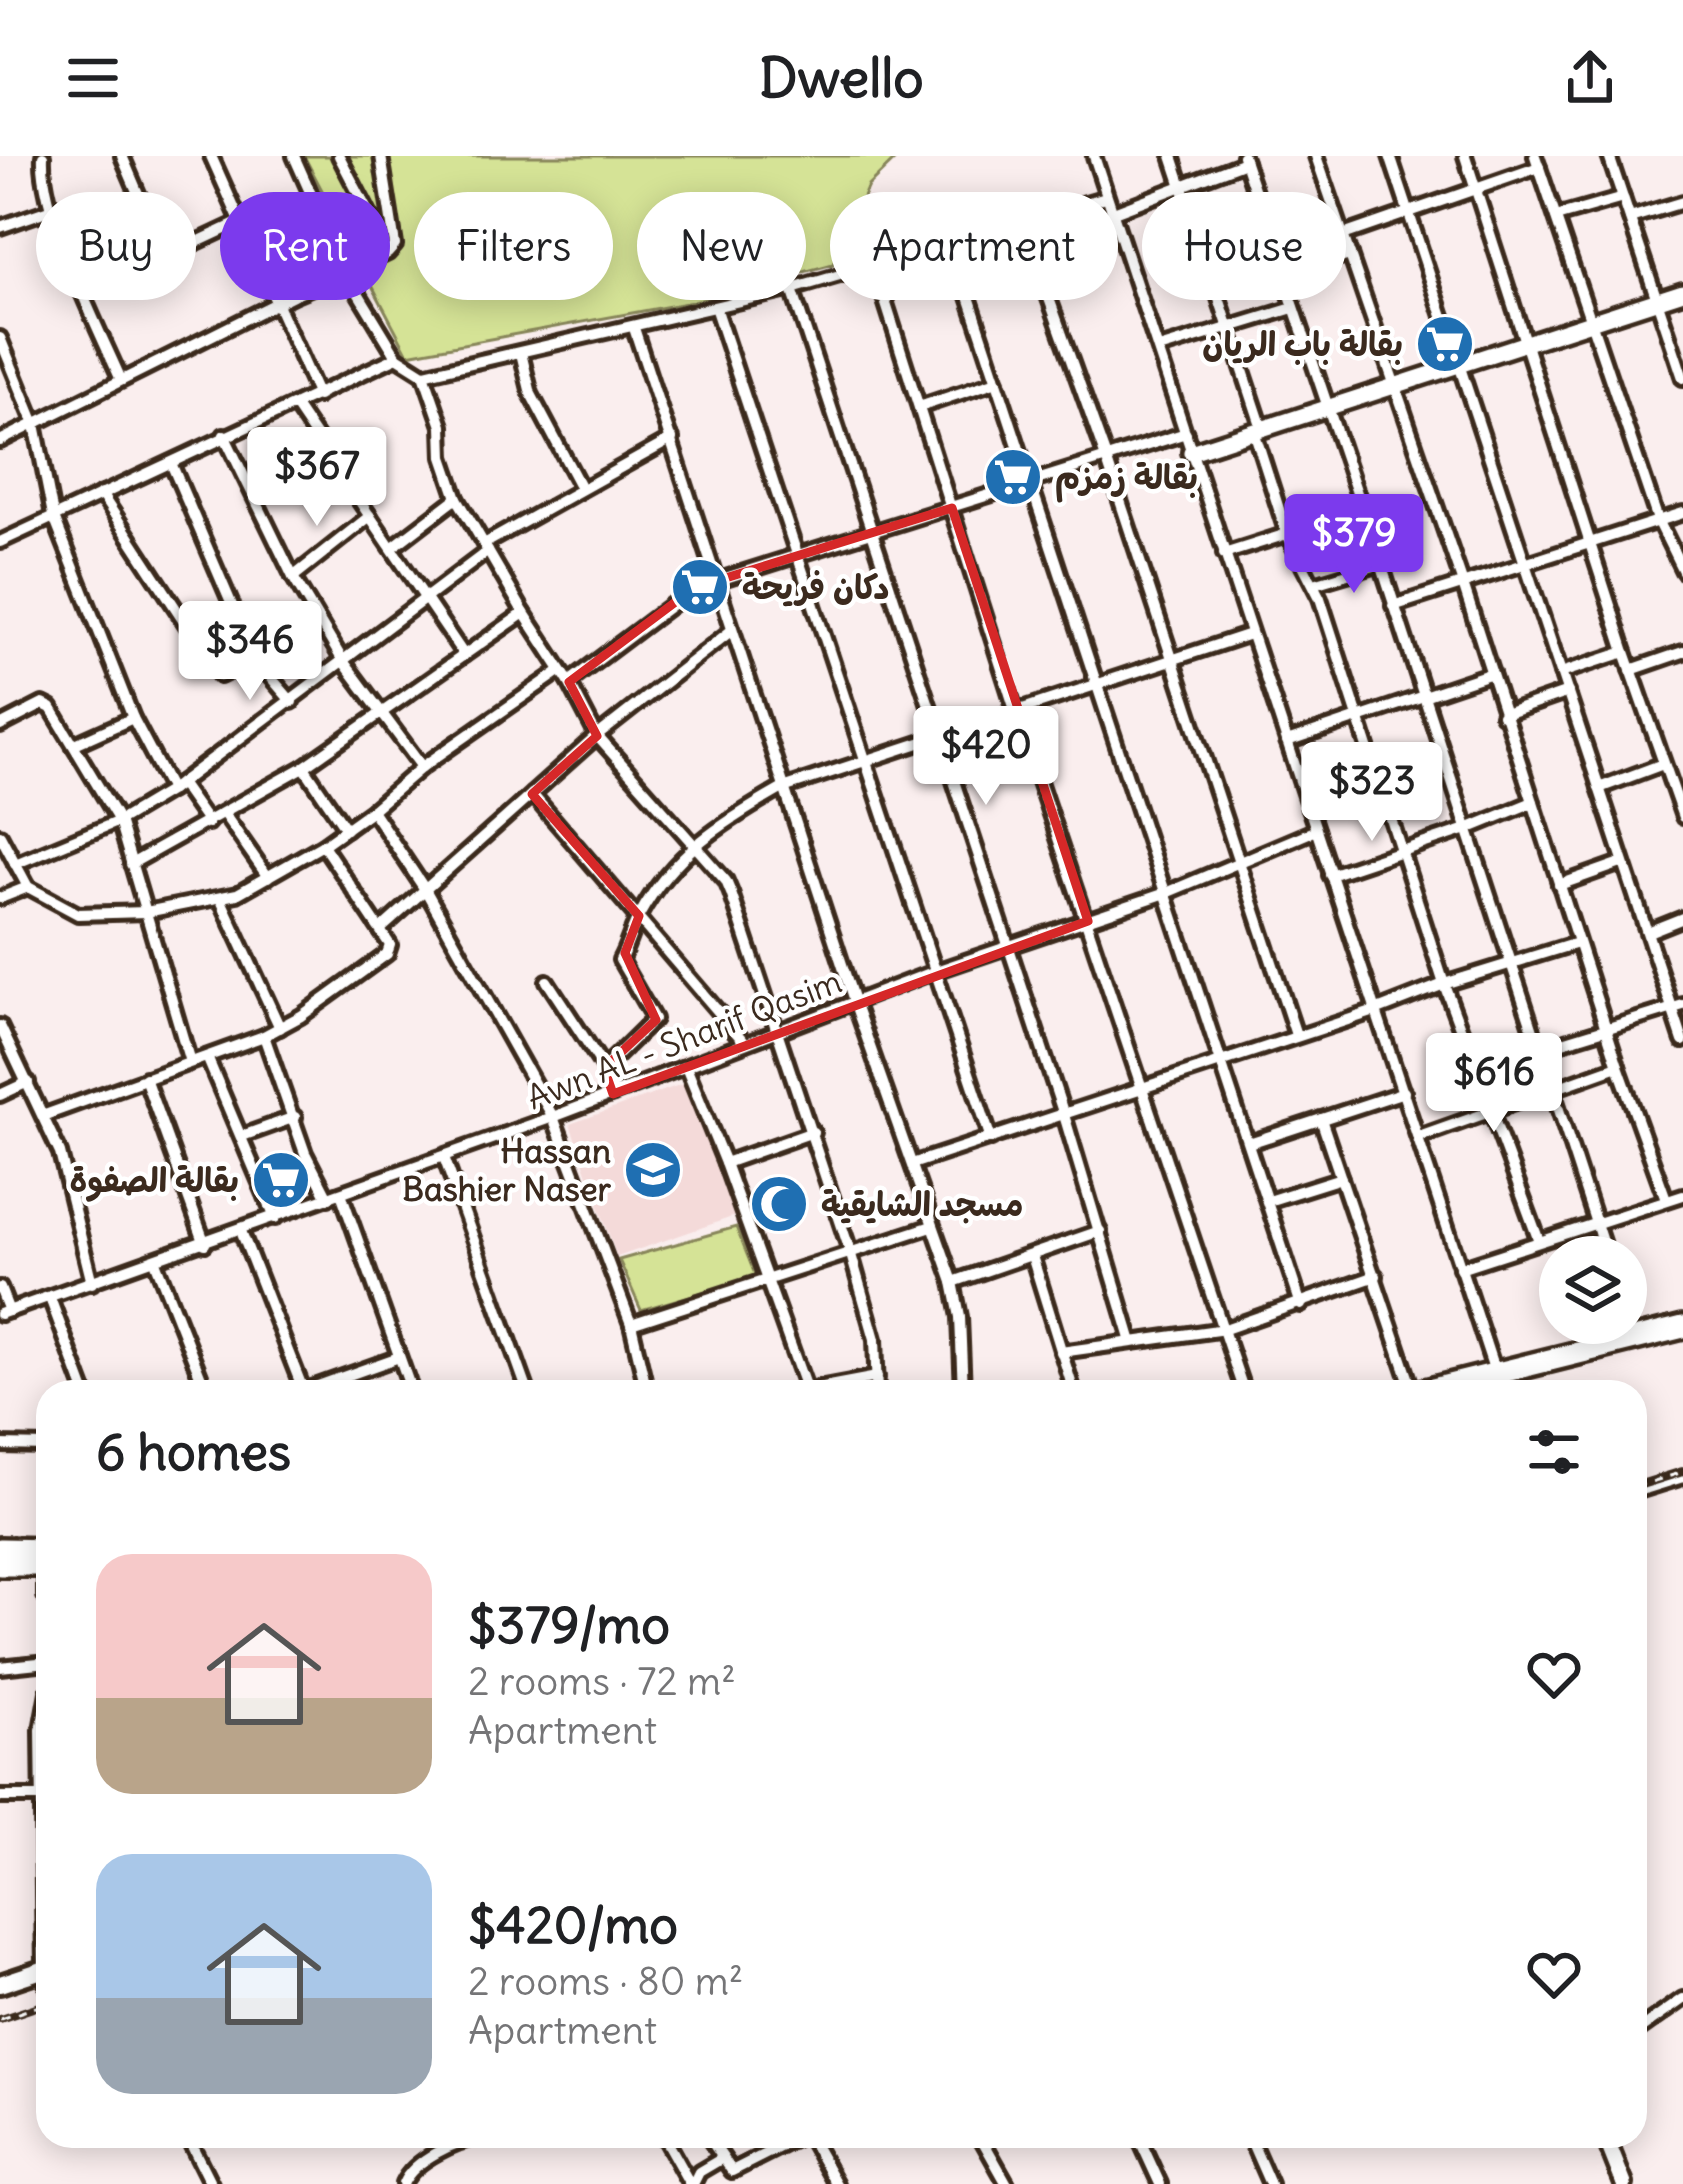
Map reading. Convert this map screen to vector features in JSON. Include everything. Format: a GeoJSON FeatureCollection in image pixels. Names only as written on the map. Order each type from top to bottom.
{"type":"FeatureCollection","features":[{"type":"Feature","properties":{"kind":"highway"},"geometry":{"type":"LineString","coordinates":[[1647,1331],[1683,1328]]}},
{"type":"Feature","properties":{"kind":"highway"},"geometry":{"type":"LineString","coordinates":[[1525,1380],[1683,1339]]}},
{"type":"Feature","properties":{"kind":"highway"},"geometry":{"type":"LineString","coordinates":[[1473,1380],[1590,1344]]}},
{"type":"Feature","properties":{"kind":"highway"},"geometry":{"type":"LineString","coordinates":[[0,1550],[36,1552]]}},
{"type":"Feature","properties":{"kind":"highway"},"geometry":{"type":"LineString","coordinates":[[0,1565],[36,1566]]}},
{"type":"Feature","properties":{"kind":"main road"},"geometry":{"type":"LineString","coordinates":[[0,1988],[36,1979]]}},
{"type":"Feature","properties":{"kind":"street"},"geometry":{"type":"LineString","coordinates":[[43,156],[45,192]]}},
{"type":"Feature","properties":{"kind":"street"},"geometry":{"type":"LineString","coordinates":[[122,156],[137,192]]}},
{"type":"Feature","properties":{"kind":"street"},"geometry":{"type":"LineString","coordinates":[[211,156],[227,192]]}},
{"type":"Feature","properties":{"kind":"street"},"geometry":{"type":"LineString","coordinates":[[295,156],[311,192]]}},
{"type":"Feature","properties":{"kind":"street"},"geometry":{"type":"LineString","coordinates":[[339,156],[358,192]]}},
{"type":"Feature","properties":{"kind":"street"},"geometry":{"type":"LineString","coordinates":[[381,156],[386,192]]}},
{"type":"Feature","properties":{"kind":"street"},"geometry":{"type":"LineString","coordinates":[[1094,156],[1105,192]]}},
{"type":"Feature","properties":{"kind":"street"},"geometry":{"type":"LineString","coordinates":[[1172,156],[1287,534],[1313,584],[1488,1113],[1539,1241],[1460,1268]]}},
{"type":"Feature","properties":{"kind":"street"},"geometry":{"type":"LineString","coordinates":[[1316,156],[1328,192]]}},
{"type":"Feature","properties":{"kind":"street"},"geometry":{"type":"LineString","coordinates":[[1390,156],[1622,863],[1677,1007],[1683,1041]]}},
{"type":"Feature","properties":{"kind":"street"},"geometry":{"type":"LineString","coordinates":[[1465,156],[1683,817]]}},
{"type":"Feature","properties":{"kind":"street"},"geometry":{"type":"LineString","coordinates":[[1610,156],[1683,378]]}},
{"type":"Feature","properties":{"kind":"street"},"geometry":{"type":"LineString","coordinates":[[1118,211],[1244,159],[1255,192]]}},
{"type":"Feature","properties":{"kind":"street"},"geometry":{"type":"LineString","coordinates":[[1346,234],[1475,189],[1537,161],[1658,520],[1683,571]]}},
{"type":"Feature","properties":{"kind":"street"},"geometry":{"type":"LineString","coordinates":[[1556,217],[1623,198]]}},
{"type":"Feature","properties":{"kind":"street"},"geometry":{"type":"LineString","coordinates":[[1630,218],[1683,202]]}},
{"type":"Feature","properties":{"kind":"street"},"geometry":{"type":"LineString","coordinates":[[0,227],[36,215]]}},
{"type":"Feature","properties":{"kind":"street"},"geometry":{"type":"LineString","coordinates":[[390,218],[394,245],[390,250]]}},
{"type":"Feature","properties":{"kind":"street"},"geometry":{"type":"LineString","coordinates":[[1118,230],[1496,1375]]}},
{"type":"Feature","properties":{"kind":"street"},"geometry":{"type":"LineString","coordinates":[[1346,244],[1666,1199]]}},
{"type":"Feature","properties":{"kind":"street"},"geometry":{"type":"LineString","coordinates":[[1346,256],[1350,255]]}},
{"type":"Feature","properties":{"kind":"street"},"geometry":{"type":"LineString","coordinates":[[1192,452],[1683,292]]}},
{"type":"Feature","properties":{"kind":"street"},"geometry":{"type":"LineString","coordinates":[[85,300],[121,380]]}},
{"type":"Feature","properties":{"kind":"street"},"geometry":{"type":"LineString","coordinates":[[274,300],[318,396]]}},
{"type":"Feature","properties":{"kind":"street"},"geometry":{"type":"LineString","coordinates":[[0,441],[285,300]]}},
{"type":"Feature","properties":{"kind":"street"},"geometry":{"type":"LineString","coordinates":[[362,300],[397,358],[424,374],[442,426],[443,457],[458,498],[597,736],[731,893],[813,1132],[874,1339],[877,1377],[861,1380]]}},
{"type":"Feature","properties":{"kind":"street"},"geometry":{"type":"LineString","coordinates":[[424,374],[747,300]]}},
{"type":"Feature","properties":{"kind":"street"},"geometry":{"type":"LineString","coordinates":[[796,300],[1064,1115],[1132,1342]]}},
{"type":"Feature","properties":{"kind":"street"},"geometry":{"type":"LineString","coordinates":[[885,300],[1015,710],[1240,1380]]}},
{"type":"Feature","properties":{"kind":"street"},"geometry":{"type":"LineString","coordinates":[[970,300],[1301,1304]]}},
{"type":"Feature","properties":{"kind":"street"},"geometry":{"type":"LineString","coordinates":[[1050,300],[1296,1035]]}},
{"type":"Feature","properties":{"kind":"street"},"geometry":{"type":"LineString","coordinates":[[1290,300],[1382,564],[1602,1236]]}},
{"type":"Feature","properties":{"kind":"street"},"geometry":{"type":"LineString","coordinates":[[715,308],[992,1139]]}},
{"type":"Feature","properties":{"kind":"street"},"geometry":{"type":"LineString","coordinates":[[1159,350],[1293,308]]}},
{"type":"Feature","properties":{"kind":"street"},"geometry":{"type":"LineString","coordinates":[[634,328],[855,1004],[953,1282],[963,1380]]}},
{"type":"Feature","properties":{"kind":"street"},"geometry":{"type":"LineString","coordinates":[[0,338],[34,424],[53,515],[133,718],[175,787],[208,823]]}},
{"type":"Feature","properties":{"kind":"street"},"geometry":{"type":"LineString","coordinates":[[520,353],[531,394],[581,488]]}},
{"type":"Feature","properties":{"kind":"street"},"geometry":{"type":"LineString","coordinates":[[0,542],[397,358]]}},
{"type":"Feature","properties":{"kind":"street"},"geometry":{"type":"LineString","coordinates":[[920,407],[997,381]]}},
{"type":"Feature","properties":{"kind":"street"},"geometry":{"type":"LineString","coordinates":[[295,406],[464,655]]}},
{"type":"Feature","properties":{"kind":"street"},"geometry":{"type":"LineString","coordinates":[[569,682],[716,577],[797,558],[1186,433]]}},
{"type":"Feature","properties":{"kind":"street"},"geometry":{"type":"LineString","coordinates":[[224,435],[293,578],[343,661],[422,767]]}},
{"type":"Feature","properties":{"kind":"street"},"geometry":{"type":"LineString","coordinates":[[15,864],[119,821],[175,787],[292,702],[486,548],[581,488],[672,439]]}},
{"type":"Feature","properties":{"kind":"street"},"geometry":{"type":"LineString","coordinates":[[171,464],[254,659],[292,702]]}},
{"type":"Feature","properties":{"kind":"street"},"geometry":{"type":"LineString","coordinates":[[101,494],[220,676],[254,659]]}},
{"type":"Feature","properties":{"kind":"street"},"geometry":{"type":"LineString","coordinates":[[393,547],[458,498]]}},
{"type":"Feature","properties":{"kind":"street"},"geometry":{"type":"LineString","coordinates":[[1393,606],[1683,513]]}},
{"type":"Feature","properties":{"kind":"street"},"geometry":{"type":"LineString","coordinates":[[293,578],[370,516]]}},
{"type":"Feature","properties":{"kind":"street"},"geometry":{"type":"LineString","coordinates":[[1224,554],[1287,534]]}},
{"type":"Feature","properties":{"kind":"street"},"geometry":{"type":"LineString","coordinates":[[1313,584],[1382,564]]}},
{"type":"Feature","properties":{"kind":"street"},"geometry":{"type":"LineString","coordinates":[[131,863],[304,767],[524,613]]}},
{"type":"Feature","properties":{"kind":"street"},"geometry":{"type":"LineString","coordinates":[[382,928],[597,736],[732,630]]}},
{"type":"Feature","properties":{"kind":"street"},"geometry":{"type":"LineString","coordinates":[[604,1068],[654,1019],[620,959],[639,916],[693,844],[783,788],[1250,634]]}},
{"type":"Feature","properties":{"kind":"street"},"geometry":{"type":"LineString","coordinates":[[1561,673],[1625,652]]}},
{"type":"Feature","properties":{"kind":"street"},"geometry":{"type":"LineString","coordinates":[[1631,670],[1683,652]]}},
{"type":"Feature","properties":{"kind":"street"},"geometry":{"type":"LineString","coordinates":[[0,835],[28,887],[78,914],[146,912],[220,898],[268,878],[346,829],[422,767],[560,670]]}},
{"type":"Feature","properties":{"kind":"street"},"geometry":{"type":"LineString","coordinates":[[1287,742],[1492,673]]}},
{"type":"Feature","properties":{"kind":"street"},"geometry":{"type":"LineString","coordinates":[[1502,715],[1568,692]]}},
{"type":"Feature","properties":{"kind":"street"},"geometry":{"type":"LineString","coordinates":[[0,725],[43,704],[51,708],[119,821],[190,1062]]}},
{"type":"Feature","properties":{"kind":"street"},"geometry":{"type":"LineString","coordinates":[[75,744],[133,718]]}},
{"type":"Feature","properties":{"kind":"street"},"geometry":{"type":"LineString","coordinates":[[1599,788],[1663,764]]}},
{"type":"Feature","properties":{"kind":"street"},"geometry":{"type":"LineString","coordinates":[[304,767],[346,829]]}},
{"type":"Feature","properties":{"kind":"street"},"geometry":{"type":"LineString","coordinates":[[1310,808],[1378,786]]}},
{"type":"Feature","properties":{"kind":"street"},"geometry":{"type":"LineString","coordinates":[[532,794],[745,1043]]}},
{"type":"Feature","properties":{"kind":"street"},"geometry":{"type":"LineString","coordinates":[[1330,875],[1532,802]]}},
{"type":"Feature","properties":{"kind":"street"},"geometry":{"type":"LineString","coordinates":[[372,810],[426,891],[554,1117],[631,1324],[644,1380]]}},
{"type":"Feature","properties":{"kind":"street"},"geometry":{"type":"LineString","coordinates":[[224,814],[268,878]]}},
{"type":"Feature","properties":{"kind":"street","name":"Awn AL - Sharif Qasim"},"geometry":{"type":"LineString","coordinates":[[5,1313],[554,1117],[933,971],[1166,893],[1316,830]]}},
{"type":"Feature","properties":{"kind":"street"},"geometry":{"type":"LineString","coordinates":[[45,1115],[264,1036],[387,954],[390,945],[382,928],[323,844]]}},
{"type":"Feature","properties":{"kind":"street"},"geometry":{"type":"LineString","coordinates":[[1559,885],[1622,863]]}},
{"type":"Feature","properties":{"kind":"street"},"geometry":{"type":"LineString","coordinates":[[0,898],[28,887]]}},
{"type":"Feature","properties":{"kind":"street"},"geometry":{"type":"LineString","coordinates":[[220,898],[280,1028]]}},
{"type":"Feature","properties":{"kind":"street"},"geometry":{"type":"LineString","coordinates":[[1648,932],[1683,918]]}},
{"type":"Feature","properties":{"kind":"street"},"geometry":{"type":"LineString","coordinates":[[912,1163],[1577,943]]}},
{"type":"Feature","properties":{"kind":"street"},"geometry":{"type":"LineString","coordinates":[[547,981],[604,1068],[613,1094]]}},
{"type":"Feature","properties":{"kind":"street"},"geometry":{"type":"LineString","coordinates":[[1540,1049],[1677,1007]]}},
{"type":"Feature","properties":{"kind":"street"},"geometry":{"type":"LineString","coordinates":[[0,1026],[45,1115],[65,1167],[92,1283]]}},
{"type":"Feature","properties":{"kind":"street"},"geometry":{"type":"LineString","coordinates":[[264,1036],[305,1153],[334,1196],[408,1380]]}},
{"type":"Feature","properties":{"kind":"street"},"geometry":{"type":"LineString","coordinates":[[207,1057],[275,1218]]}},
{"type":"Feature","properties":{"kind":"street"},"geometry":{"type":"LineString","coordinates":[[686,1066],[802,1380]]}},
{"type":"Feature","properties":{"kind":"street"},"geometry":{"type":"LineString","coordinates":[[1419,1137],[1618,1066]]}},
{"type":"Feature","properties":{"kind":"street"},"geometry":{"type":"LineString","coordinates":[[146,1078],[205,1244]]}},
{"type":"Feature","properties":{"kind":"street"},"geometry":{"type":"LineString","coordinates":[[0,1095],[28,1082]]}},
{"type":"Feature","properties":{"kind":"street"},"geometry":{"type":"LineString","coordinates":[[1249,1142],[1405,1092]]}},
{"type":"Feature","properties":{"kind":"street"},"geometry":{"type":"LineString","coordinates":[[242,1136],[295,1117]]}},
{"type":"Feature","properties":{"kind":"street"},"geometry":{"type":"LineString","coordinates":[[1321,1119],[1413,1380]]}},
{"type":"Feature","properties":{"kind":"street"},"geometry":{"type":"LineString","coordinates":[[725,1163],[813,1132]]}},
{"type":"Feature","properties":{"kind":"street"},"geometry":{"type":"LineString","coordinates":[[444,1157],[524,1380]]}},
{"type":"Feature","properties":{"kind":"street"},"geometry":{"type":"LineString","coordinates":[[1268,1201],[1341,1178]]}},
{"type":"Feature","properties":{"kind":"street"},"geometry":{"type":"LineString","coordinates":[[1558,1236],[1683,1195]]}},
{"type":"Feature","properties":{"kind":"street"},"geometry":{"type":"LineString","coordinates":[[631,1324],[932,1226]]}},
{"type":"Feature","properties":{"kind":"street"},"geometry":{"type":"LineString","coordinates":[[241,1231],[299,1380]]}},
{"type":"Feature","properties":{"kind":"street"},"geometry":{"type":"LineString","coordinates":[[953,1282],[1100,1231]]}},
{"type":"Feature","properties":{"kind":"street"},"geometry":{"type":"LineString","coordinates":[[1032,1256],[1070,1380]]}},
{"type":"Feature","properties":{"kind":"street"},"geometry":{"type":"LineString","coordinates":[[155,1262],[202,1380]]}},
{"type":"Feature","properties":{"kind":"street"},"geometry":{"type":"LineString","coordinates":[[1061,1352],[1225,1329],[1376,1276]]}},
{"type":"Feature","properties":{"kind":"street"},"geometry":{"type":"LineString","coordinates":[[0,1288],[5,1313]]}},
{"type":"Feature","properties":{"kind":"street"},"geometry":{"type":"LineString","coordinates":[[50,1298],[81,1380]]}},
{"type":"Feature","properties":{"kind":"street"},"geometry":{"type":"LineString","coordinates":[[337,1380],[399,1357]]}},
{"type":"Feature","properties":{"kind":"street"},"geometry":{"type":"LineString","coordinates":[[1,1441],[36,1445]]}},
{"type":"Feature","properties":{"kind":"street"},"geometry":{"type":"LineString","coordinates":[[1647,1488],[1683,1477]]}},
{"type":"Feature","properties":{"kind":"street"},"geometry":{"type":"LineString","coordinates":[[0,1667],[36,1663]]}},
{"type":"Feature","properties":{"kind":"street"},"geometry":{"type":"LineString","coordinates":[[0,1797],[36,1797]]}},
{"type":"Feature","properties":{"kind":"street"},"geometry":{"type":"LineString","coordinates":[[1647,2024],[1683,1999]]}},
{"type":"Feature","properties":{"kind":"street"},"geometry":{"type":"LineString","coordinates":[[193,2148],[211,2184]]}},
{"type":"Feature","properties":{"kind":"street"},"geometry":{"type":"LineString","coordinates":[[404,2184],[413,2167],[447,2148]]}},
{"type":"Feature","properties":{"kind":"street"},"geometry":{"type":"LineString","coordinates":[[670,2148],[692,2184],[699,2172],[721,2159]]}},
{"type":"Feature","properties":{"kind":"street"},"geometry":{"type":"LineString","coordinates":[[715,2148],[732,2171],[781,2148]]}},
{"type":"Feature","properties":{"kind":"street"},"geometry":{"type":"LineString","coordinates":[[813,2148],[836,2184]]}},
{"type":"Feature","properties":{"kind":"street"},"geometry":{"type":"LineString","coordinates":[[987,2148],[1007,2184]]}},
{"type":"Feature","properties":{"kind":"street"},"geometry":{"type":"LineString","coordinates":[[1144,2148],[1160,2184]]}},
{"type":"Feature","properties":{"kind":"street"},"geometry":{"type":"LineString","coordinates":[[1254,2148],[1270,2184]]}},
{"type":"Feature","properties":{"kind":"street"},"geometry":{"type":"LineString","coordinates":[[1610,2148],[1624,2184]]}},
{"type":"Feature","properties":{"kind":"highlighted area"},"geometry":{"type":"Polygon","coordinates":[[[952,508],[1088,921],[613,1094],[604,1068],[656,1020],[625,953],[639,916],[532,794],[597,736],[569,682],[714,573],[716,581],[952,508]]]}},
{"type":"Feature","properties":{"kind":"shaded area","name":"Hassan Bashier Naser"},"geometry":{"type":"Polygon","coordinates":[[[688,1082],[735,1216],[617,1257],[570,1124],[688,1082]]]}},
{"type":"Feature","properties":{"kind":"green space"},"geometry":{"type":"Polygon","coordinates":[[[304,156],[899,156],[865,192],[830,192],[830,265],[806,271],[806,192],[637,192],[637,300],[702,300],[408,354],[380,300],[390,300],[390,192],[323,192],[304,156]]]}},
{"type":"Feature","properties":{"kind":"green space"},"geometry":{"type":"Polygon","coordinates":[[[736,1227],[756,1277],[641,1310],[619,1260],[736,1227]]]}},
{"type":"Feature","properties":{"kind":"railway"},"geometry":{"type":"LineString","coordinates":[[1647,1483],[1683,1472]]}},
{"type":"Feature","properties":{"kind":"railway"},"geometry":{"type":"LineString","coordinates":[[0,2019],[36,2007]]}},
{"type":"Feature","properties":{"kind":"place","name":"بقالة باب الريان"},"geometry":{"type":"Point","coordinates":[1445,344]}},
{"type":"Feature","properties":{"kind":"place","name":"بقالة زمزم"},"geometry":{"type":"Point","coordinates":[1013,477]}},
{"type":"Feature","properties":{"kind":"place","name":"دكان فريحة"},"geometry":{"type":"Point","coordinates":[700,587]}},
{"type":"Feature","properties":{"kind":"place","name":"Hassan Bashier Naser"},"geometry":{"type":"Point","coordinates":[653,1170]}},
{"type":"Feature","properties":{"kind":"place","name":"بقالة الصفوة"},"geometry":{"type":"Point","coordinates":[281,1180]}},
{"type":"Feature","properties":{"kind":"place","name":"مسجد الشايقية"},"geometry":{"type":"Point","coordinates":[779,1204]}}]}
